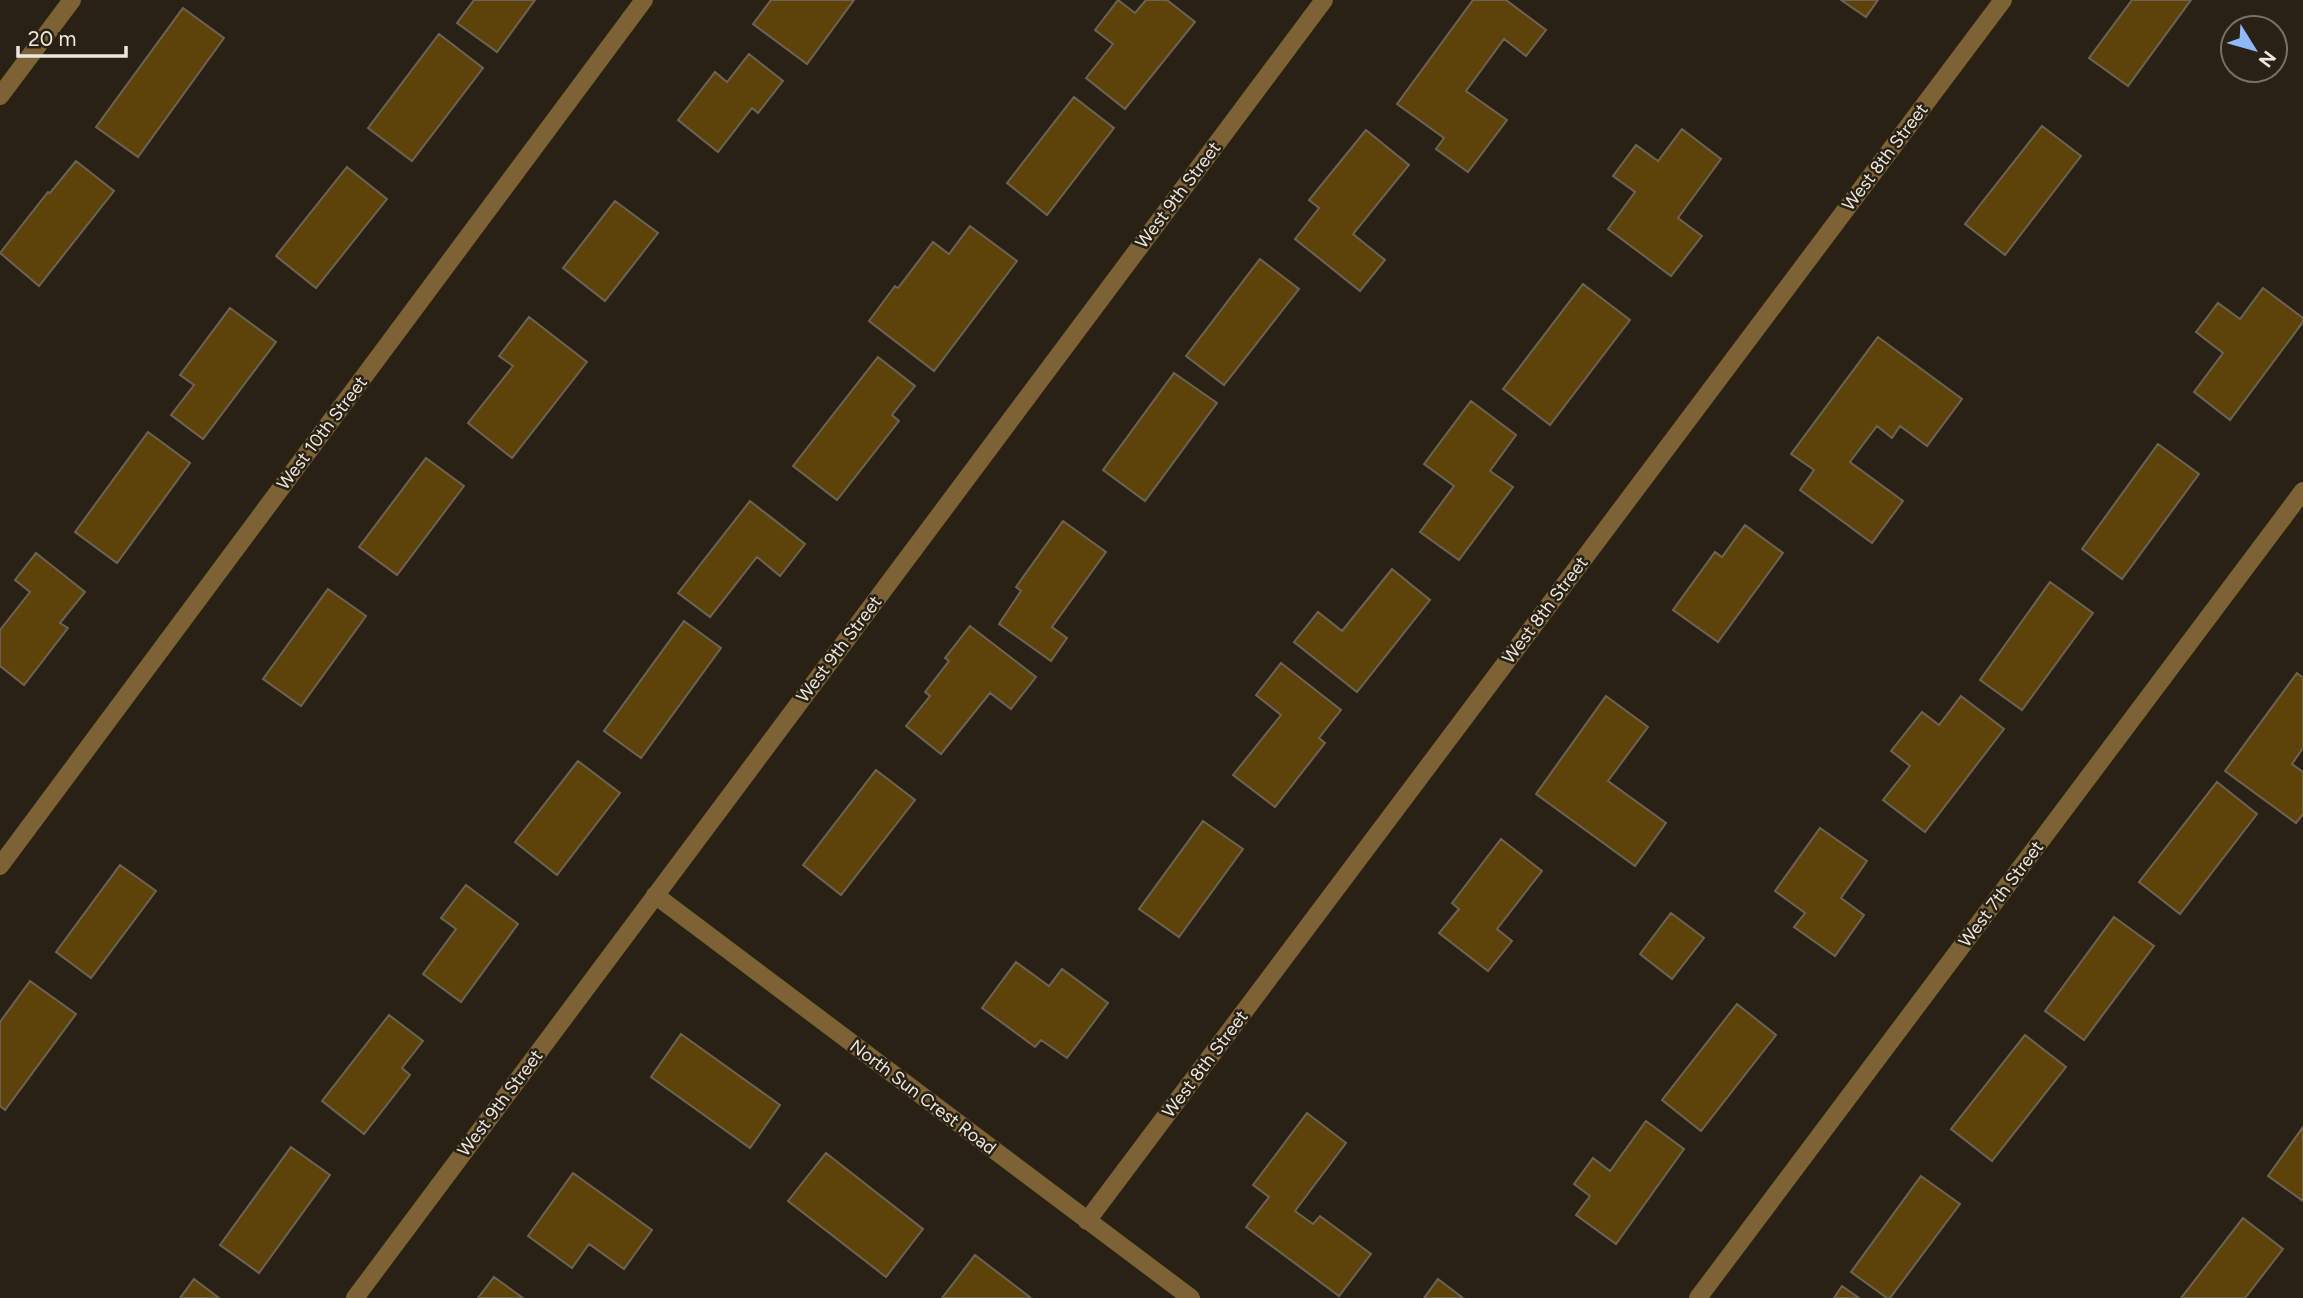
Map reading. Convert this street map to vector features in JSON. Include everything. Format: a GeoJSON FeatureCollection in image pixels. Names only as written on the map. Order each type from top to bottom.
{"type":"FeatureCollection","features":[{"type":"Feature","properties":{"kind":"street"},"geometry":{"type":"LineString","coordinates":[[0,96],[72,0]]}},
{"type":"Feature","properties":{"kind":"street","name":"West 10th Street"},"geometry":{"type":"LineString","coordinates":[[0,866],[644,0]]}},
{"type":"Feature","properties":{"kind":"street","name":"West 9th Street"},"geometry":{"type":"LineString","coordinates":[[355,1298],[1324,0]]}},
{"type":"Feature","properties":{"kind":"street","name":"West 8th Street"},"geometry":{"type":"LineString","coordinates":[[1087,1221],[2003,0]]}},
{"type":"Feature","properties":{"kind":"street","name":"West 7th Street"},"geometry":{"type":"LineString","coordinates":[[1698,1298],[2303,491]]}},
{"type":"Feature","properties":{"kind":"street","name":"North Sun Crest Road"},"geometry":{"type":"LineString","coordinates":[[656,895],[1191,1298]]}},
{"type":"Feature","properties":{"kind":"building"},"geometry":{"type":"Polygon","coordinates":[[[474,0],[535,0],[497,52],[457,23],[474,0]]]}},
{"type":"Feature","properties":{"kind":"building"},"geometry":{"type":"Polygon","coordinates":[[[771,0],[854,0],[807,64],[753,24],[771,0]]]}},
{"type":"Feature","properties":{"kind":"building"},"geometry":{"type":"Polygon","coordinates":[[[1118,0],[1135,13],[1146,0],[1167,0],[1195,22],[1125,109],[1086,78],[1113,44],[1095,30],[1118,0]]]}},
{"type":"Feature","properties":{"kind":"building"},"geometry":{"type":"Polygon","coordinates":[[[1473,0],[1506,0],[1546,30],[1526,56],[1504,39],[1466,91],[1507,120],[1468,172],[1436,149],[1444,138],[1397,104],[1473,0]]]}},
{"type":"Feature","properties":{"kind":"building"},"geometry":{"type":"Polygon","coordinates":[[[1841,0],[1878,0],[1866,17],[1841,0]]]}},
{"type":"Feature","properties":{"kind":"building"},"geometry":{"type":"Polygon","coordinates":[[[2132,0],[2191,0],[2128,86],[2089,58],[2132,0]]]}},
{"type":"Feature","properties":{"kind":"building"},"geometry":{"type":"Polygon","coordinates":[[[183,8],[224,38],[138,157],[96,127],[183,8]]]}},
{"type":"Feature","properties":{"kind":"building"},"geometry":{"type":"Polygon","coordinates":[[[439,34],[483,68],[412,161],[368,128],[439,34]]]}},
{"type":"Feature","properties":{"kind":"building"},"geometry":{"type":"Polygon","coordinates":[[[749,54],[783,81],[758,113],[752,108],[718,152],[678,120],[715,72],[727,82],[749,54]]]}},
{"type":"Feature","properties":{"kind":"building"},"geometry":{"type":"Polygon","coordinates":[[[1074,97],[1114,128],[1047,215],[1007,183],[1074,97]]]}},
{"type":"Feature","properties":{"kind":"building"},"geometry":{"type":"Polygon","coordinates":[[[2042,126],[2081,156],[2005,255],[1965,224],[2042,126]]]}},
{"type":"Feature","properties":{"kind":"building"},"geometry":{"type":"Polygon","coordinates":[[[1682,129],[1721,159],[1678,218],[1702,236],[1671,276],[1608,229],[1635,192],[1613,176],[1636,145],[1658,161],[1682,129]]]}},
{"type":"Feature","properties":{"kind":"building"},"geometry":{"type":"Polygon","coordinates":[[[1366,130],[1409,165],[1353,234],[1385,260],[1360,291],[1295,239],[1319,208],[1309,200],[1366,130]]]}},
{"type":"Feature","properties":{"kind":"building"},"geometry":{"type":"Polygon","coordinates":[[[76,161],[114,191],[39,286],[0,253],[76,161]]]}},
{"type":"Feature","properties":{"kind":"building"},"geometry":{"type":"Polygon","coordinates":[[[347,167],[387,199],[316,288],[276,256],[347,167]]]}},
{"type":"Feature","properties":{"kind":"building"},"geometry":{"type":"Polygon","coordinates":[[[615,201],[658,233],[605,301],[563,268],[615,201]]]}},
{"type":"Feature","properties":{"kind":"building"},"geometry":{"type":"Polygon","coordinates":[[[970,226],[1017,261],[934,371],[869,321],[933,242],[949,254],[970,226]]]}},
{"type":"Feature","properties":{"kind":"building"},"geometry":{"type":"Polygon","coordinates":[[[1260,259],[1299,289],[1224,385],[1186,356],[1260,259]]]}},
{"type":"Feature","properties":{"kind":"building"},"geometry":{"type":"Polygon","coordinates":[[[1583,284],[1630,320],[1550,425],[1503,389],[1583,284]]]}},
{"type":"Feature","properties":{"kind":"building"},"geometry":{"type":"Polygon","coordinates":[[[2263,288],[2303,318],[2303,322],[2230,420],[2194,392],[2223,353],[2196,332],[2218,303],[2240,319],[2263,288]]]}},
{"type":"Feature","properties":{"kind":"building"},"geometry":{"type":"Polygon","coordinates":[[[230,308],[276,342],[203,439],[171,415],[194,385],[180,375],[230,308]]]}},
{"type":"Feature","properties":{"kind":"building"},"geometry":{"type":"Polygon","coordinates":[[[529,317],[587,362],[512,458],[468,423],[513,366],[499,356],[529,317]]]}},
{"type":"Feature","properties":{"kind":"building"},"geometry":{"type":"Polygon","coordinates":[[[1878,337],[1962,399],[1927,446],[1900,426],[1892,438],[1877,426],[1850,462],[1903,501],[1872,543],[1800,490],[1814,470],[1791,454],[1878,337]]]}},
{"type":"Feature","properties":{"kind":"building"},"geometry":{"type":"Polygon","coordinates":[[[878,357],[915,386],[892,415],[899,421],[837,500],[793,466],[878,357]]]}},
{"type":"Feature","properties":{"kind":"building"},"geometry":{"type":"Polygon","coordinates":[[[1174,373],[1217,403],[1145,501],[1103,470],[1174,373]]]}},
{"type":"Feature","properties":{"kind":"building"},"geometry":{"type":"Polygon","coordinates":[[[1471,401],[1516,435],[1490,471],[1513,487],[1459,560],[1420,532],[1454,486],[1424,464],[1471,401]]]}},
{"type":"Feature","properties":{"kind":"building"},"geometry":{"type":"Polygon","coordinates":[[[148,432],[190,463],[117,563],[75,532],[148,432]]]}},
{"type":"Feature","properties":{"kind":"building"},"geometry":{"type":"Polygon","coordinates":[[[2158,444],[2199,474],[2122,579],[2082,549],[2158,444]]]}},
{"type":"Feature","properties":{"kind":"building"},"geometry":{"type":"Polygon","coordinates":[[[426,458],[464,486],[397,575],[359,547],[426,458]]]}},
{"type":"Feature","properties":{"kind":"building"},"geometry":{"type":"Polygon","coordinates":[[[750,501],[805,544],[780,576],[757,557],[710,617],[678,593],[750,501]]]}},
{"type":"Feature","properties":{"kind":"building"},"geometry":{"type":"Polygon","coordinates":[[[1063,521],[1106,552],[1052,627],[1067,638],[1051,661],[999,624],[1021,591],[1016,587],[1063,521]]]}},
{"type":"Feature","properties":{"kind":"building"},"geometry":{"type":"Polygon","coordinates":[[[1745,525],[1783,553],[1718,642],[1673,610],[1715,552],[1722,557],[1745,525]]]}},
{"type":"Feature","properties":{"kind":"building"},"geometry":{"type":"Polygon","coordinates":[[[36,553],[85,592],[60,623],[68,628],[24,685],[0,666],[0,630],[30,592],[15,580],[36,553]]]}},
{"type":"Feature","properties":{"kind":"building"},"geometry":{"type":"Polygon","coordinates":[[[1392,569],[1430,600],[1357,692],[1294,642],[1318,612],[1342,631],[1392,569]]]}},
{"type":"Feature","properties":{"kind":"building"},"geometry":{"type":"Polygon","coordinates":[[[2050,582],[2093,613],[2022,710],[1980,680],[2050,582]]]}},
{"type":"Feature","properties":{"kind":"building"},"geometry":{"type":"Polygon","coordinates":[[[328,589],[366,616],[301,706],[263,679],[328,589]]]}},
{"type":"Feature","properties":{"kind":"building"},"geometry":{"type":"Polygon","coordinates":[[[684,621],[721,648],[641,758],[604,731],[684,621]]]}},
{"type":"Feature","properties":{"kind":"building"},"geometry":{"type":"Polygon","coordinates":[[[970,626],[1036,677],[1011,709],[990,693],[941,754],[906,726],[930,696],[925,692],[949,661],[945,658],[970,626]]]}},
{"type":"Feature","properties":{"kind":"building"},"geometry":{"type":"Polygon","coordinates":[[[1281,663],[1341,710],[1319,738],[1325,743],[1275,807],[1233,775],[1281,715],[1256,695],[1281,663]]]}},
{"type":"Feature","properties":{"kind":"building"},"geometry":{"type":"Polygon","coordinates":[[[2297,673],[2303,678],[2303,748],[2292,764],[2303,772],[2303,814],[2296,823],[2225,771],[2297,673]]]}},
{"type":"Feature","properties":{"kind":"building"},"geometry":{"type":"Polygon","coordinates":[[[1606,696],[1648,727],[1608,781],[1666,823],[1635,866],[1536,794],[1606,696]]]}},
{"type":"Feature","properties":{"kind":"building"},"geometry":{"type":"Polygon","coordinates":[[[1961,696],[2004,729],[1925,832],[1883,800],[1910,766],[1891,751],[1922,712],[1939,725],[1961,696]]]}},
{"type":"Feature","properties":{"kind":"building"},"geometry":{"type":"Polygon","coordinates":[[[578,761],[620,793],[557,875],[515,842],[578,761]]]}},
{"type":"Feature","properties":{"kind":"building"},"geometry":{"type":"Polygon","coordinates":[[[876,770],[915,800],[841,895],[803,865],[876,770]]]}},
{"type":"Feature","properties":{"kind":"building"},"geometry":{"type":"Polygon","coordinates":[[[2217,782],[2257,814],[2180,914],[2139,882],[2217,782]]]}},
{"type":"Feature","properties":{"kind":"building"},"geometry":{"type":"Polygon","coordinates":[[[1203,821],[1243,849],[1179,937],[1139,909],[1203,821]]]}},
{"type":"Feature","properties":{"kind":"building"},"geometry":{"type":"Polygon","coordinates":[[[1820,828],[1867,861],[1841,898],[1864,915],[1835,956],[1794,927],[1805,913],[1775,891],[1820,828]]]}},
{"type":"Feature","properties":{"kind":"building"},"geometry":{"type":"Polygon","coordinates":[[[1501,839],[1542,871],[1497,929],[1512,941],[1488,971],[1439,933],[1459,909],[1452,903],[1501,839]]]}},
{"type":"Feature","properties":{"kind":"building"},"geometry":{"type":"Polygon","coordinates":[[[120,865],[156,891],[91,978],[56,952],[120,865]]]}},
{"type":"Feature","properties":{"kind":"building"},"geometry":{"type":"Polygon","coordinates":[[[466,885],[518,924],[461,1002],[423,974],[456,929],[441,918],[466,885]]]}},
{"type":"Feature","properties":{"kind":"building"},"geometry":{"type":"Polygon","coordinates":[[[1671,913],[1704,938],[1672,979],[1640,954],[1671,913]]]}},
{"type":"Feature","properties":{"kind":"building"},"geometry":{"type":"Polygon","coordinates":[[[2114,917],[2154,946],[2084,1040],[2045,1011],[2114,917]]]}},
{"type":"Feature","properties":{"kind":"building"},"geometry":{"type":"Polygon","coordinates":[[[1016,962],[1049,986],[1062,969],[1108,1003],[1067,1058],[1041,1040],[1035,1047],[982,1008],[1016,962]]]}},
{"type":"Feature","properties":{"kind":"building"},"geometry":{"type":"Polygon","coordinates":[[[30,981],[76,1014],[5,1110],[0,1106],[0,1022],[30,981]]]}},
{"type":"Feature","properties":{"kind":"building"},"geometry":{"type":"Polygon","coordinates":[[[1737,1004],[1776,1035],[1701,1131],[1662,1100],[1737,1004]]]}},
{"type":"Feature","properties":{"kind":"building"},"geometry":{"type":"Polygon","coordinates":[[[389,1015],[423,1041],[402,1068],[410,1075],[364,1134],[322,1101],[389,1015]]]}},
{"type":"Feature","properties":{"kind":"building"},"geometry":{"type":"Polygon","coordinates":[[[681,1034],[780,1105],[750,1148],[651,1077],[681,1034]]]}},
{"type":"Feature","properties":{"kind":"building"},"geometry":{"type":"Polygon","coordinates":[[[2025,1035],[2066,1067],[1992,1161],[1951,1129],[2025,1035]]]}},
{"type":"Feature","properties":{"kind":"building"},"geometry":{"type":"Polygon","coordinates":[[[1307,1113],[1346,1143],[1295,1211],[1313,1224],[1320,1216],[1371,1254],[1339,1296],[1246,1227],[1269,1197],[1253,1185],[1307,1113]]]}},
{"type":"Feature","properties":{"kind":"building"},"geometry":{"type":"Polygon","coordinates":[[[1646,1121],[1684,1149],[1616,1244],[1576,1215],[1590,1196],[1574,1184],[1593,1158],[1610,1171],[1646,1121]]]}},
{"type":"Feature","properties":{"kind":"building"},"geometry":{"type":"Polygon","coordinates":[[[2303,1127],[2303,1201],[2268,1176],[2303,1127]]]}},
{"type":"Feature","properties":{"kind":"building"},"geometry":{"type":"Polygon","coordinates":[[[291,1147],[330,1175],[259,1273],[220,1245],[291,1147]]]}},
{"type":"Feature","properties":{"kind":"building"},"geometry":{"type":"Polygon","coordinates":[[[826,1153],[923,1229],[886,1277],[788,1201],[826,1153]]]}},
{"type":"Feature","properties":{"kind":"building"},"geometry":{"type":"Polygon","coordinates":[[[573,1173],[652,1230],[624,1269],[589,1244],[572,1268],[528,1236],[573,1173]]]}},
{"type":"Feature","properties":{"kind":"building"},"geometry":{"type":"Polygon","coordinates":[[[1921,1176],[1960,1204],[1890,1298],[1887,1298],[1851,1272],[1921,1176]]]}},
{"type":"Feature","properties":{"kind":"building"},"geometry":{"type":"Polygon","coordinates":[[[2243,1218],[2283,1249],[2245,1298],[2181,1298],[2243,1218]]]}},
{"type":"Feature","properties":{"kind":"building"},"geometry":{"type":"Polygon","coordinates":[[[975,1255],[1031,1298],[942,1298],[975,1255]]]}},
{"type":"Feature","properties":{"kind":"building"},"geometry":{"type":"Polygon","coordinates":[[[494,1277],[523,1298],[478,1298],[494,1277]]]}},
{"type":"Feature","properties":{"kind":"building"},"geometry":{"type":"Polygon","coordinates":[[[194,1279],[219,1298],[180,1298],[194,1279]]]}},
{"type":"Feature","properties":{"kind":"building"},"geometry":{"type":"Polygon","coordinates":[[[1438,1279],[1463,1298],[1424,1298],[1438,1279]]]}},
{"type":"Feature","properties":{"kind":"building"},"geometry":{"type":"Polygon","coordinates":[[[1842,1286],[1859,1298],[1834,1298],[1842,1286]]]}}]}
